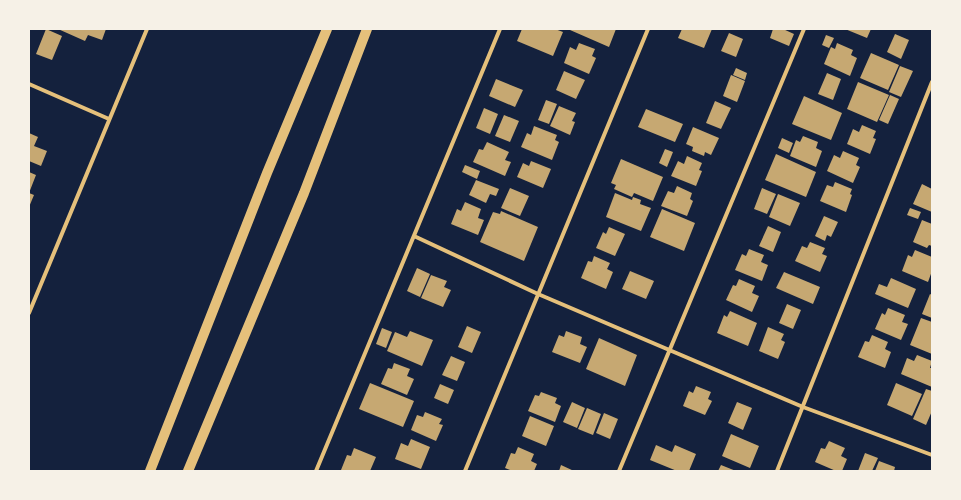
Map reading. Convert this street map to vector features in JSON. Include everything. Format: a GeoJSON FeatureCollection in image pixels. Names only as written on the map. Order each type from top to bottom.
{"type":"FeatureCollection","features":[{"type":"Feature","properties":{"kind":"main road"},"geometry":{"type":"LineString","coordinates":[[150,471],[267,173],[327,29]]}},
{"type":"Feature","properties":{"kind":"main road"},"geometry":{"type":"LineString","coordinates":[[188,471],[304,193],[368,29]]}},
{"type":"Feature","properties":{"kind":"street"},"geometry":{"type":"LineString","coordinates":[[29,313],[147,29]]}},
{"type":"Feature","properties":{"kind":"street"},"geometry":{"type":"LineString","coordinates":[[316,471],[500,29]]}},
{"type":"Feature","properties":{"kind":"street"},"geometry":{"type":"LineString","coordinates":[[465,471],[648,29]]}},
{"type":"Feature","properties":{"kind":"street"},"geometry":{"type":"LineString","coordinates":[[618,471],[804,29]]}},
{"type":"Feature","properties":{"kind":"street"},"geometry":{"type":"LineString","coordinates":[[777,471],[932,82]]}},
{"type":"Feature","properties":{"kind":"street"},"geometry":{"type":"LineString","coordinates":[[29,84],[110,118]]}},
{"type":"Feature","properties":{"kind":"street"},"geometry":{"type":"LineString","coordinates":[[414,236],[538,294],[803,407],[932,455]]}},
{"type":"Feature","properties":{"kind":"building"},"geometry":{"type":"Polygon","coordinates":[[[46,29],[62,36],[52,60],[36,54],[46,29]]]}},
{"type":"Feature","properties":{"kind":"building"},"geometry":{"type":"Polygon","coordinates":[[[58,29],[106,29],[102,40],[88,35],[85,41],[58,29]]]}},
{"type":"Feature","properties":{"kind":"building"},"geometry":{"type":"Polygon","coordinates":[[[522,29],[555,29],[563,32],[553,56],[517,41],[522,29]]]}},
{"type":"Feature","properties":{"kind":"building"},"geometry":{"type":"Polygon","coordinates":[[[570,29],[616,29],[609,47],[570,29]]]}},
{"type":"Feature","properties":{"kind":"building"},"geometry":{"type":"Polygon","coordinates":[[[682,29],[712,29],[704,48],[678,38],[682,29]]]}},
{"type":"Feature","properties":{"kind":"building"},"geometry":{"type":"Polygon","coordinates":[[[773,29],[783,29],[794,34],[789,46],[770,38],[773,29]]]}},
{"type":"Feature","properties":{"kind":"building"},"geometry":{"type":"Polygon","coordinates":[[[845,29],[871,29],[867,38],[845,29]]]}},
{"type":"Feature","properties":{"kind":"building"},"geometry":{"type":"Polygon","coordinates":[[[729,33],[743,39],[736,57],[721,51],[729,33]]]}},
{"type":"Feature","properties":{"kind":"building"},"geometry":{"type":"Polygon","coordinates":[[[895,34],[909,40],[901,59],[887,52],[895,34]]]}},
{"type":"Feature","properties":{"kind":"building"},"geometry":{"type":"Polygon","coordinates":[[[826,35],[834,38],[829,48],[822,45],[826,35]]]}},
{"type":"Feature","properties":{"kind":"building"},"geometry":{"type":"Polygon","coordinates":[[[579,43],[595,49],[592,56],[596,58],[589,74],[564,63],[570,47],[576,50],[579,43]]]}},
{"type":"Feature","properties":{"kind":"building"},"geometry":{"type":"Polygon","coordinates":[[[837,43],[853,50],[851,55],[857,58],[850,76],[824,64],[831,47],[835,49],[837,43]]]}},
{"type":"Feature","properties":{"kind":"building"},"geometry":{"type":"Polygon","coordinates":[[[871,53],[899,65],[888,90],[860,78],[871,53]]]}},
{"type":"Feature","properties":{"kind":"building"},"geometry":{"type":"Polygon","coordinates":[[[900,66],[913,71],[901,97],[889,92],[900,66]]]}},
{"type":"Feature","properties":{"kind":"building"},"geometry":{"type":"Polygon","coordinates":[[[736,68],[747,73],[745,80],[733,75],[736,68]]]}},
{"type":"Feature","properties":{"kind":"building"},"geometry":{"type":"Polygon","coordinates":[[[564,71],[585,80],[576,99],[556,90],[564,71]]]}},
{"type":"Feature","properties":{"kind":"building"},"geometry":{"type":"Polygon","coordinates":[[[827,73],[841,79],[833,100],[818,94],[827,73]]]}},
{"type":"Feature","properties":{"kind":"building"},"geometry":{"type":"Polygon","coordinates":[[[731,75],[745,81],[737,102],[723,96],[731,75]]]}},
{"type":"Feature","properties":{"kind":"building"},"geometry":{"type":"Polygon","coordinates":[[[496,79],[523,90],[515,107],[489,96],[496,79]]]}},
{"type":"Feature","properties":{"kind":"building"},"geometry":{"type":"Polygon","coordinates":[[[858,82],[889,95],[877,122],[847,109],[858,82]]]}},
{"type":"Feature","properties":{"kind":"building"},"geometry":{"type":"Polygon","coordinates":[[[890,95],[899,99],[888,124],[879,120],[890,95]]]}},
{"type":"Feature","properties":{"kind":"building"},"geometry":{"type":"Polygon","coordinates":[[[804,96],[842,113],[831,140],[792,124],[804,96]]]}},
{"type":"Feature","properties":{"kind":"building"},"geometry":{"type":"Polygon","coordinates":[[[546,100],[557,104],[549,124],[538,120],[546,100]]]}},
{"type":"Feature","properties":{"kind":"building"},"geometry":{"type":"Polygon","coordinates":[[[715,101],[731,108],[721,129],[706,123],[715,101]]]}},
{"type":"Feature","properties":{"kind":"building"},"geometry":{"type":"Polygon","coordinates":[[[559,106],[576,113],[572,121],[575,122],[570,135],[550,126],[559,106]]]}},
{"type":"Feature","properties":{"kind":"building"},"geometry":{"type":"Polygon","coordinates":[[[484,108],[498,114],[490,134],[476,128],[484,108]]]}},
{"type":"Feature","properties":{"kind":"building"},"geometry":{"type":"Polygon","coordinates":[[[646,109],[683,124],[675,142],[638,127],[646,109]]]}},
{"type":"Feature","properties":{"kind":"building"},"geometry":{"type":"Polygon","coordinates":[[[504,115],[519,121],[510,142],[495,136],[504,115]]]}},
{"type":"Feature","properties":{"kind":"building"},"geometry":{"type":"Polygon","coordinates":[[[862,125],[876,131],[873,138],[876,139],[870,154],[847,144],[853,129],[859,132],[862,125]]]}},
{"type":"Feature","properties":{"kind":"building"},"geometry":{"type":"Polygon","coordinates":[[[534,126],[557,135],[555,140],[559,142],[552,160],[521,147],[527,133],[531,135],[534,126]]]}},
{"type":"Feature","properties":{"kind":"building"},"geometry":{"type":"Polygon","coordinates":[[[693,127],[719,138],[711,155],[705,152],[704,156],[692,151],[693,147],[686,144],[693,127]]]}},
{"type":"Feature","properties":{"kind":"building"},"geometry":{"type":"Polygon","coordinates":[[[29,133],[38,137],[34,146],[47,151],[41,166],[29,161],[29,133]]]}},
{"type":"Feature","properties":{"kind":"building"},"geometry":{"type":"Polygon","coordinates":[[[803,136],[818,142],[816,148],[822,151],[816,167],[790,156],[796,140],[800,142],[803,136]]]}},
{"type":"Feature","properties":{"kind":"building"},"geometry":{"type":"Polygon","coordinates":[[[782,138],[793,143],[789,153],[778,148],[782,138]]]}},
{"type":"Feature","properties":{"kind":"building"},"geometry":{"type":"Polygon","coordinates":[[[487,142],[509,152],[505,160],[511,162],[505,176],[473,162],[479,149],[483,150],[487,142]]]}},
{"type":"Feature","properties":{"kind":"building"},"geometry":{"type":"Polygon","coordinates":[[[665,149],[673,152],[667,167],[659,163],[665,149]]]}},
{"type":"Feature","properties":{"kind":"building"},"geometry":{"type":"Polygon","coordinates":[[[843,151],[859,158],[856,165],[860,167],[853,183],[827,171],[834,155],[840,158],[843,151]]]}},
{"type":"Feature","properties":{"kind":"building"},"geometry":{"type":"Polygon","coordinates":[[[776,154],[816,172],[806,197],[765,180],[776,154]]]}},
{"type":"Feature","properties":{"kind":"building"},"geometry":{"type":"Polygon","coordinates":[[[687,156],[702,163],[699,170],[702,171],[696,186],[671,176],[678,161],[684,164],[687,156]]]}},
{"type":"Feature","properties":{"kind":"building"},"geometry":{"type":"Polygon","coordinates":[[[621,159],[663,177],[653,201],[634,193],[632,197],[614,189],[616,185],[611,183],[621,159]]]}},
{"type":"Feature","properties":{"kind":"building"},"geometry":{"type":"Polygon","coordinates":[[[531,161],[551,169],[543,188],[517,177],[523,163],[529,166],[531,161]]]}},
{"type":"Feature","properties":{"kind":"building"},"geometry":{"type":"Polygon","coordinates":[[[465,165],[480,171],[477,179],[462,172],[465,165]]]}},
{"type":"Feature","properties":{"kind":"building"},"geometry":{"type":"Polygon","coordinates":[[[29,172],[36,175],[29,193],[29,172]]]}},
{"type":"Feature","properties":{"kind":"building"},"geometry":{"type":"Polygon","coordinates":[[[476,180],[499,189],[496,196],[490,194],[486,203],[469,195],[476,180]]]}},
{"type":"Feature","properties":{"kind":"building"},"geometry":{"type":"Polygon","coordinates":[[[835,182],[852,189],[850,194],[852,195],[846,212],[820,201],[827,185],[833,187],[835,182]]]}},
{"type":"Feature","properties":{"kind":"building"},"geometry":{"type":"Polygon","coordinates":[[[922,184],[932,189],[932,212],[913,204],[922,184]]]}},
{"type":"Feature","properties":{"kind":"building"},"geometry":{"type":"Polygon","coordinates":[[[677,186],[692,193],[690,199],[693,201],[687,216],[661,206],[668,191],[674,193],[677,186]]]}},
{"type":"Feature","properties":{"kind":"building"},"geometry":{"type":"Polygon","coordinates":[[[510,188],[529,196],[520,216],[501,208],[510,188]]]}},
{"type":"Feature","properties":{"kind":"building"},"geometry":{"type":"Polygon","coordinates":[[[762,188],[776,194],[767,214],[754,209],[762,188]]]}},
{"type":"Feature","properties":{"kind":"building"},"geometry":{"type":"Polygon","coordinates":[[[29,193],[34,195],[29,207],[29,193]]]}},
{"type":"Feature","properties":{"kind":"building"},"geometry":{"type":"Polygon","coordinates":[[[615,193],[632,200],[633,197],[641,200],[640,204],[651,208],[641,231],[606,217],[615,193]]]}},
{"type":"Feature","properties":{"kind":"building"},"geometry":{"type":"Polygon","coordinates":[[[778,194],[800,203],[790,226],[769,217],[778,194]]]}},
{"type":"Feature","properties":{"kind":"building"},"geometry":{"type":"Polygon","coordinates":[[[465,202],[481,209],[478,218],[484,220],[478,235],[451,224],[457,209],[461,211],[465,202]]]}},
{"type":"Feature","properties":{"kind":"building"},"geometry":{"type":"Polygon","coordinates":[[[910,208],[921,212],[918,219],[907,215],[910,208]]]}},
{"type":"Feature","properties":{"kind":"building"},"geometry":{"type":"Polygon","coordinates":[[[662,209],[695,223],[684,251],[650,237],[662,209]]]}},
{"type":"Feature","properties":{"kind":"building"},"geometry":{"type":"Polygon","coordinates":[[[501,211],[538,227],[524,261],[480,242],[493,212],[500,214],[501,211]]]}},
{"type":"Feature","properties":{"kind":"building"},"geometry":{"type":"Polygon","coordinates":[[[824,216],[838,222],[831,237],[827,235],[825,241],[815,236],[824,216]]]}},
{"type":"Feature","properties":{"kind":"building"},"geometry":{"type":"Polygon","coordinates":[[[922,220],[932,224],[932,246],[929,245],[927,248],[913,242],[922,220]]]}},
{"type":"Feature","properties":{"kind":"building"},"geometry":{"type":"Polygon","coordinates":[[[768,226],[781,232],[773,252],[759,246],[768,226]]]}},
{"type":"Feature","properties":{"kind":"building"},"geometry":{"type":"Polygon","coordinates":[[[609,227],[625,234],[615,256],[596,248],[603,232],[606,234],[609,227]]]}},
{"type":"Feature","properties":{"kind":"building"},"geometry":{"type":"Polygon","coordinates":[[[810,242],[825,248],[822,254],[827,256],[820,272],[795,261],[802,246],[807,248],[810,242]]]}},
{"type":"Feature","properties":{"kind":"building"},"geometry":{"type":"Polygon","coordinates":[[[749,249],[764,255],[761,262],[768,265],[762,281],[735,270],[742,254],[746,256],[749,249]]]}},
{"type":"Feature","properties":{"kind":"building"},"geometry":{"type":"Polygon","coordinates":[[[915,250],[932,257],[932,271],[928,282],[902,271],[908,255],[912,257],[915,250]]]}},
{"type":"Feature","properties":{"kind":"building"},"geometry":{"type":"Polygon","coordinates":[[[594,256],[610,263],[607,269],[613,272],[606,289],[581,278],[588,261],[592,262],[594,256]]]}},
{"type":"Feature","properties":{"kind":"building"},"geometry":{"type":"Polygon","coordinates":[[[417,268],[430,274],[420,297],[407,291],[417,268]]]}},
{"type":"Feature","properties":{"kind":"building"},"geometry":{"type":"Polygon","coordinates":[[[630,271],[654,281],[646,299],[622,289],[630,271]]]}},
{"type":"Feature","properties":{"kind":"building"},"geometry":{"type":"Polygon","coordinates":[[[784,272],[820,287],[813,304],[776,288],[784,272]]]}},
{"type":"Feature","properties":{"kind":"building"},"geometry":{"type":"Polygon","coordinates":[[[431,275],[447,281],[444,287],[451,290],[443,307],[421,298],[431,275]]]}},
{"type":"Feature","properties":{"kind":"building"},"geometry":{"type":"Polygon","coordinates":[[[891,278],[916,289],[908,308],[875,294],[879,284],[887,287],[891,278]]]}},
{"type":"Feature","properties":{"kind":"building"},"geometry":{"type":"Polygon","coordinates":[[[739,279],[755,286],[752,293],[759,296],[752,312],[726,300],[733,285],[736,286],[739,279]]]}},
{"type":"Feature","properties":{"kind":"building"},"geometry":{"type":"Polygon","coordinates":[[[930,294],[932,295],[932,318],[922,314],[930,294]]]}},
{"type":"Feature","properties":{"kind":"building"},"geometry":{"type":"Polygon","coordinates":[[[787,304],[801,310],[793,329],[779,323],[787,304]]]}},
{"type":"Feature","properties":{"kind":"building"},"geometry":{"type":"Polygon","coordinates":[[[888,308],[905,315],[902,322],[908,324],[901,340],[875,329],[882,313],[885,315],[888,308]]]}},
{"type":"Feature","properties":{"kind":"building"},"geometry":{"type":"Polygon","coordinates":[[[730,311],[757,323],[748,346],[717,333],[724,315],[727,317],[730,311]]]}},
{"type":"Feature","properties":{"kind":"building"},"geometry":{"type":"Polygon","coordinates":[[[921,318],[932,322],[932,354],[910,345],[921,318]]]}},
{"type":"Feature","properties":{"kind":"building"},"geometry":{"type":"Polygon","coordinates":[[[467,326],[481,332],[472,353],[458,347],[467,326]]]}},
{"type":"Feature","properties":{"kind":"building"},"geometry":{"type":"Polygon","coordinates":[[[768,327],[784,334],[781,340],[785,342],[778,359],[759,351],[768,327]]]}},
{"type":"Feature","properties":{"kind":"building"},"geometry":{"type":"Polygon","coordinates":[[[382,328],[392,332],[386,348],[376,344],[382,328]]]}},
{"type":"Feature","properties":{"kind":"building"},"geometry":{"type":"Polygon","coordinates":[[[410,331],[433,340],[422,366],[387,351],[395,332],[407,337],[410,331]]]}},
{"type":"Feature","properties":{"kind":"building"},"geometry":{"type":"Polygon","coordinates":[[[566,331],[582,337],[580,344],[587,347],[580,363],[552,352],[559,335],[564,337],[566,331]]]}},
{"type":"Feature","properties":{"kind":"building"},"geometry":{"type":"Polygon","coordinates":[[[872,335],[888,342],[885,349],[891,352],[885,368],[858,357],[865,341],[869,342],[872,335]]]}},
{"type":"Feature","properties":{"kind":"building"},"geometry":{"type":"Polygon","coordinates":[[[599,338],[637,355],[625,386],[586,369],[599,338]]]}},
{"type":"Feature","properties":{"kind":"building"},"geometry":{"type":"Polygon","coordinates":[[[917,355],[932,361],[930,368],[932,368],[932,387],[901,374],[907,358],[914,361],[917,355]]]}},
{"type":"Feature","properties":{"kind":"building"},"geometry":{"type":"Polygon","coordinates":[[[451,356],[465,362],[457,381],[442,375],[451,356]]]}},
{"type":"Feature","properties":{"kind":"building"},"geometry":{"type":"Polygon","coordinates":[[[394,363],[410,369],[407,376],[414,379],[407,395],[381,384],[388,368],[392,369],[394,363]]]}},
{"type":"Feature","properties":{"kind":"building"},"geometry":{"type":"Polygon","coordinates":[[[370,383],[414,401],[403,427],[359,409],[370,383]]]}},
{"type":"Feature","properties":{"kind":"building"},"geometry":{"type":"Polygon","coordinates":[[[896,383],[922,394],[912,416],[887,405],[896,383]]]}},
{"type":"Feature","properties":{"kind":"building"},"geometry":{"type":"Polygon","coordinates":[[[440,384],[454,390],[448,404],[434,398],[440,384]]]}},
{"type":"Feature","properties":{"kind":"building"},"geometry":{"type":"Polygon","coordinates":[[[696,386],[711,392],[708,399],[712,401],[705,415],[683,406],[689,391],[693,393],[696,386]]]}},
{"type":"Feature","properties":{"kind":"building"},"geometry":{"type":"Polygon","coordinates":[[[926,389],[932,391],[932,411],[926,425],[913,419],[926,389]]]}},
{"type":"Feature","properties":{"kind":"building"},"geometry":{"type":"Polygon","coordinates":[[[541,392],[557,398],[555,403],[561,406],[555,422],[528,411],[535,395],[539,396],[541,392]]]}},
{"type":"Feature","properties":{"kind":"building"},"geometry":{"type":"Polygon","coordinates":[[[572,402],[585,408],[577,428],[563,422],[572,402]]]}},
{"type":"Feature","properties":{"kind":"building"},"geometry":{"type":"Polygon","coordinates":[[[737,402],[752,408],[743,430],[728,423],[737,402]]]}},
{"type":"Feature","properties":{"kind":"building"},"geometry":{"type":"Polygon","coordinates":[[[587,408],[601,414],[593,435],[578,429],[587,408]]]}},
{"type":"Feature","properties":{"kind":"building"},"geometry":{"type":"Polygon","coordinates":[[[425,412],[442,419],[439,424],[443,425],[436,441],[411,430],[417,415],[423,417],[425,412]]]}},
{"type":"Feature","properties":{"kind":"building"},"geometry":{"type":"Polygon","coordinates":[[[604,413],[618,419],[610,439],[596,433],[604,413]]]}},
{"type":"Feature","properties":{"kind":"building"},"geometry":{"type":"Polygon","coordinates":[[[530,416],[554,426],[546,446],[522,436],[530,416]]]}},
{"type":"Feature","properties":{"kind":"building"},"geometry":{"type":"Polygon","coordinates":[[[731,434],[759,446],[750,468],[722,456],[731,434]]]}},
{"type":"Feature","properties":{"kind":"building"},"geometry":{"type":"Polygon","coordinates":[[[411,439],[430,447],[421,469],[395,459],[401,443],[408,446],[411,439]]]}},
{"type":"Feature","properties":{"kind":"building"},"geometry":{"type":"Polygon","coordinates":[[[829,441],[845,448],[841,456],[847,459],[842,471],[836,471],[815,462],[821,448],[825,449],[829,441]]]}},
{"type":"Feature","properties":{"kind":"building"},"geometry":{"type":"Polygon","coordinates":[[[656,445],[672,452],[675,445],[696,454],[689,471],[677,471],[650,460],[656,445]]]}},
{"type":"Feature","properties":{"kind":"building"},"geometry":{"type":"Polygon","coordinates":[[[518,447],[534,454],[531,461],[537,464],[534,471],[513,471],[505,468],[511,453],[515,454],[518,447]]]}},
{"type":"Feature","properties":{"kind":"building"},"geometry":{"type":"Polygon","coordinates":[[[354,448],[376,457],[370,471],[341,470],[347,455],[351,456],[354,448]]]}},
{"type":"Feature","properties":{"kind":"building"},"geometry":{"type":"Polygon","coordinates":[[[865,453],[878,458],[872,471],[858,471],[865,453]]]}},
{"type":"Feature","properties":{"kind":"building"},"geometry":{"type":"Polygon","coordinates":[[[879,461],[895,467],[894,471],[875,471],[879,461]]]}},
{"type":"Feature","properties":{"kind":"building"},"geometry":{"type":"Polygon","coordinates":[[[561,465],[574,471],[559,471],[561,465]]]}},
{"type":"Feature","properties":{"kind":"building"},"geometry":{"type":"Polygon","coordinates":[[[721,465],[736,471],[718,471],[721,465]]]}}]}
